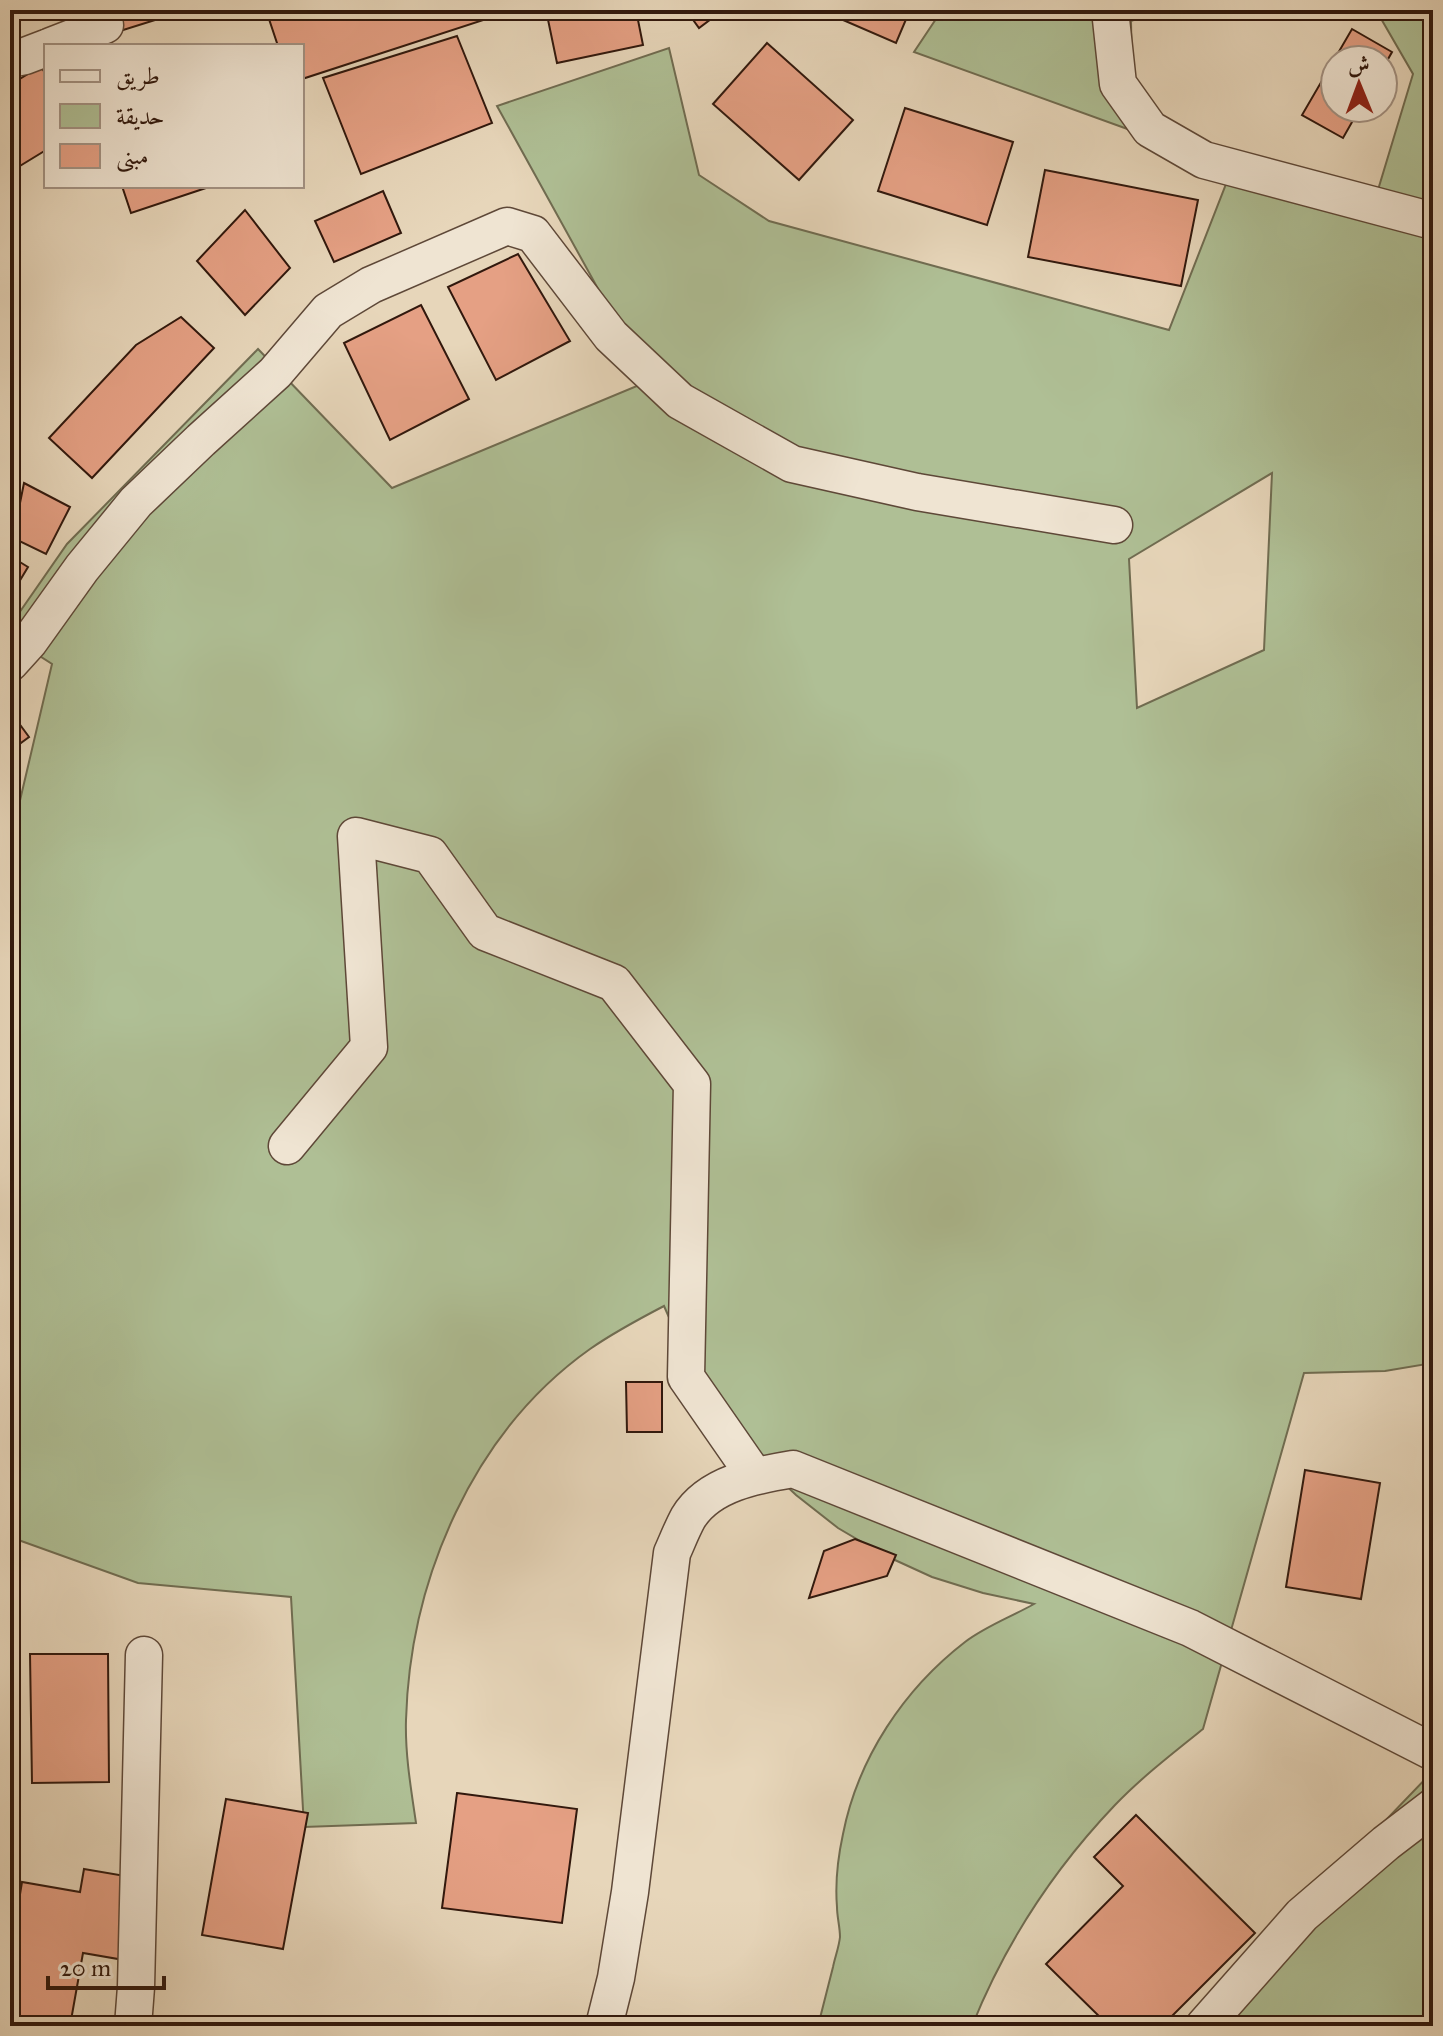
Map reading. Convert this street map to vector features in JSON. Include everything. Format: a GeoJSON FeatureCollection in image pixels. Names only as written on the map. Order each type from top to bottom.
{"type":"FeatureCollection","features":[{"type":"Feature","properties":{"kind":"street"},"geometry":{"type":"LineString","coordinates":[[1110,10],[1118,84],[1150,129],[1204,160],[1433,221]]}},
{"type":"Feature","properties":{"kind":"street"},"geometry":{"type":"LineString","coordinates":[[56,44],[105,25]]}},
{"type":"Feature","properties":{"kind":"street"},"geometry":{"type":"LineString","coordinates":[[10,59],[44,49]]}},
{"type":"Feature","properties":{"kind":"street"},"geometry":{"type":"LineString","coordinates":[[10,663],[136,502],[275,373],[328,311],[371,285],[507,226],[533,234],[611,336],[680,401],[792,464],[917,492],[1114,525]]}},
{"type":"Feature","properties":{"kind":"street"},"geometry":{"type":"LineString","coordinates":[[287,1146],[369,1047],[356,836],[430,855],[485,932],[614,983],[692,1084],[686,1377],[754,1475]]}},
{"type":"Feature","properties":{"kind":"street"},"geometry":{"type":"LineString","coordinates":[[604,2026],[616,1978],[630,1892],[672,1553],[689,1516],[712,1494],[754,1475],[793,1469],[1190,1628],[1433,1752]]}},
{"type":"Feature","properties":{"kind":"street"},"geometry":{"type":"LineString","coordinates":[[133,2026],[144,1655]]}},
{"type":"Feature","properties":{"kind":"street"},"geometry":{"type":"LineString","coordinates":[[1204,2026],[1302,1915],[1433,1807]]}},
{"type":"Feature","properties":{"kind":"green space"},"geometry":{"type":"Polygon","coordinates":[[[942,10],[1158,10],[1131,21],[1133,131],[914,52],[942,10]]]}},
{"type":"Feature","properties":{"kind":"green space"},"geometry":{"type":"Polygon","coordinates":[[[1376,10],[1433,10],[1433,1363],[1385,1371],[1304,1373],[1203,1729],[1125,1795],[1072,1855],[1016,1937],[972,2026],[818,2026],[840,1937],[836,1889],[841,1843],[850,1806],[872,1752],[904,1703],[943,1661],[973,1636],[1034,1604],[983,1593],[932,1577],[884,1555],[838,1528],[796,1495],[758,1459],[682,1347],[664,1306],[590,1349],[549,1383],[512,1422],[481,1466],[456,1513],[435,1563],[420,1614],[410,1667],[406,1733],[416,1823],[304,1827],[291,1597],[138,1583],[10,1537],[10,843],[52,664],[10,637],[10,626],[67,544],[258,349],[392,488],[649,381],[497,106],[669,48],[699,175],[769,221],[1169,330],[1228,179],[1371,213],[1413,74],[1399,50],[1399,44],[1396,44],[1376,10]],[[1272,473],[1129,559],[1137,708],[1264,650],[1272,473]]]}},
{"type":"Feature","properties":{"kind":"green space"},"geometry":{"type":"Polygon","coordinates":[[[1433,1771],[1433,2026],[1188,2026],[1433,1771]]]}},
{"type":"Feature","properties":{"kind":"building"},"geometry":{"type":"Polygon","coordinates":[[[114,10],[187,10],[120,31],[114,10]]]}},
{"type":"Feature","properties":{"kind":"building"},"geometry":{"type":"Polygon","coordinates":[[[266,10],[508,12],[304,78],[304,44],[277,44],[266,10]]]}},
{"type":"Feature","properties":{"kind":"building"},"geometry":{"type":"Polygon","coordinates":[[[546,10],[636,10],[643,45],[557,63],[546,10]]]}},
{"type":"Feature","properties":{"kind":"building"},"geometry":{"type":"Polygon","coordinates":[[[686,10],[723,10],[699,28],[686,10]]]}},
{"type":"Feature","properties":{"kind":"building"},"geometry":{"type":"Polygon","coordinates":[[[820,10],[910,10],[896,43],[820,10]]]}},
{"type":"Feature","properties":{"kind":"building"},"geometry":{"type":"Polygon","coordinates":[[[1352,29],[1378,44],[1343,44],[1352,29]]]}},
{"type":"Feature","properties":{"kind":"building"},"geometry":{"type":"Polygon","coordinates":[[[457,36],[492,123],[361,174],[323,78],[457,36]]]}},
{"type":"Feature","properties":{"kind":"building"},"geometry":{"type":"Polygon","coordinates":[[[767,43],[853,120],[799,180],[713,104],[767,43]]]}},
{"type":"Feature","properties":{"kind":"building"},"geometry":{"type":"Polygon","coordinates":[[[41,66],[44,71],[44,151],[10,172],[10,85],[41,66]]]}},
{"type":"Feature","properties":{"kind":"building"},"geometry":{"type":"Polygon","coordinates":[[[1319,86],[1319,124],[1351,124],[1343,138],[1302,115],[1319,86]]]}},
{"type":"Feature","properties":{"kind":"building"},"geometry":{"type":"Polygon","coordinates":[[[905,108],[1013,142],[987,225],[878,191],[905,108]]]}},
{"type":"Feature","properties":{"kind":"building"},"geometry":{"type":"Polygon","coordinates":[[[1045,170],[1198,200],[1181,286],[1028,257],[1045,170]]]}},
{"type":"Feature","properties":{"kind":"building"},"geometry":{"type":"Polygon","coordinates":[[[123,188],[206,188],[131,213],[123,188]]]}},
{"type":"Feature","properties":{"kind":"building"},"geometry":{"type":"Polygon","coordinates":[[[383,191],[401,233],[334,262],[315,221],[383,191]]]}},
{"type":"Feature","properties":{"kind":"building"},"geometry":{"type":"Polygon","coordinates":[[[245,210],[290,268],[245,315],[197,261],[245,210]]]}},
{"type":"Feature","properties":{"kind":"building"},"geometry":{"type":"Polygon","coordinates":[[[518,254],[570,341],[496,380],[448,287],[518,254]]]}},
{"type":"Feature","properties":{"kind":"building"},"geometry":{"type":"Polygon","coordinates":[[[421,305],[469,399],[390,440],[344,343],[421,305]]]}},
{"type":"Feature","properties":{"kind":"building"},"geometry":{"type":"Polygon","coordinates":[[[181,317],[214,348],[92,478],[49,438],[136,345],[181,317]]]}},
{"type":"Feature","properties":{"kind":"building"},"geometry":{"type":"Polygon","coordinates":[[[24,483],[70,507],[46,554],[13,538],[24,483]]]}},
{"type":"Feature","properties":{"kind":"building"},"geometry":{"type":"Polygon","coordinates":[[[10,556],[28,567],[10,597],[10,556]]]}},
{"type":"Feature","properties":{"kind":"building"},"geometry":{"type":"Polygon","coordinates":[[[10,711],[29,737],[10,751],[10,711]]]}},
{"type":"Feature","properties":{"kind":"building"},"geometry":{"type":"Polygon","coordinates":[[[626,1382],[662,1382],[662,1432],[627,1432],[626,1382]]]}},
{"type":"Feature","properties":{"kind":"building"},"geometry":{"type":"Polygon","coordinates":[[[1305,1470],[1380,1483],[1361,1599],[1286,1587],[1305,1470]]]}},
{"type":"Feature","properties":{"kind":"building"},"geometry":{"type":"Polygon","coordinates":[[[855,1539],[896,1555],[887,1576],[809,1598],[824,1551],[855,1539]]]}},
{"type":"Feature","properties":{"kind":"building"},"geometry":{"type":"Polygon","coordinates":[[[30,1654],[108,1654],[109,1782],[32,1783],[30,1654]]]}},
{"type":"Feature","properties":{"kind":"building"},"geometry":{"type":"Polygon","coordinates":[[[457,1793],[577,1809],[562,1923],[442,1908],[457,1793]]]}},
{"type":"Feature","properties":{"kind":"building"},"geometry":{"type":"Polygon","coordinates":[[[226,1799],[308,1813],[283,1949],[202,1935],[226,1799]]]}},
{"type":"Feature","properties":{"kind":"building"},"geometry":{"type":"Polygon","coordinates":[[[1136,1815],[1255,1933],[1162,2026],[1109,2026],[1046,1964],[1123,1886],[1094,1857],[1136,1815]]]}},
{"type":"Feature","properties":{"kind":"building"},"geometry":{"type":"Polygon","coordinates":[[[84,1869],[137,1878],[124,1960],[83,1953],[70,2026],[10,2019],[10,1955],[22,1882],[80,1892],[84,1869]]]}}]}
